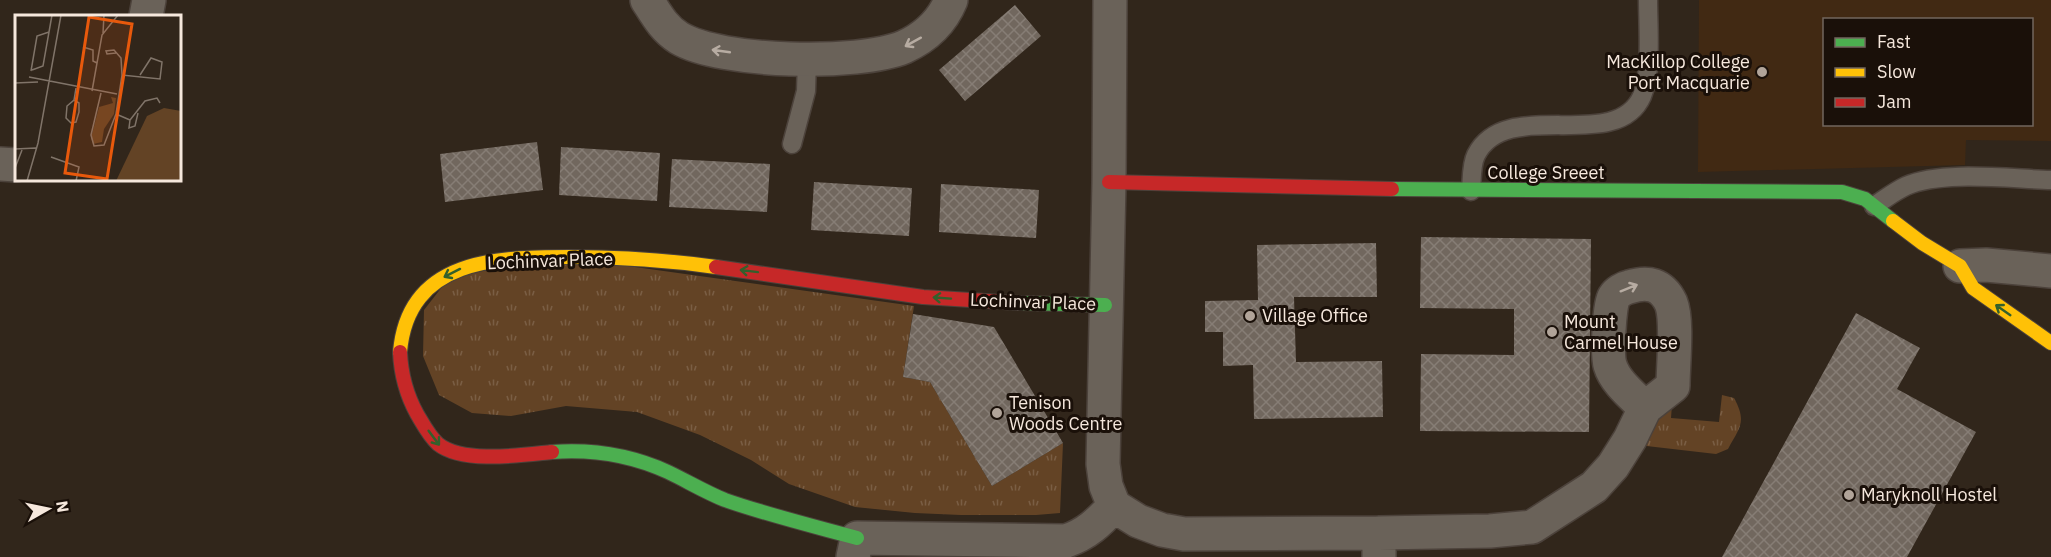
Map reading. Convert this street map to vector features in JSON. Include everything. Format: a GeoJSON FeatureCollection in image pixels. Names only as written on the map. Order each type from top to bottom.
{"type":"FeatureCollection","features":[{"type":"Feature","properties":{"kind":"street"},"geometry":{"type":"LineString","coordinates":[[146,15],[149,0]]}},
{"type":"Feature","properties":{"kind":"street"},"geometry":{"type":"LineString","coordinates":[[647,0],[660,21],[677,37],[699,48],[807,60],[874,55],[904,47],[927,34],[945,16],[951,0]]}},
{"type":"Feature","properties":{"kind":"street","name":"Lochinvar Place"},"geometry":{"type":"LineString","coordinates":[[1105,305],[941,299],[898,295],[758,272],[668,261],[601,257],[532,258],[470,264],[432,284],[418,301],[406,322],[400,350],[402,382],[415,412],[439,446],[471,456],[513,457],[551,452],[600,452],[661,469],[730,502],[855,548],[1066,541],[1079,536],[1094,526],[1114,506],[1106,486],[1103,464],[1110,0]]}},
{"type":"Feature","properties":{"kind":"street"},"geometry":{"type":"LineString","coordinates":[[0,164],[15,165]]}},
{"type":"Feature","properties":{"kind":"street","name":"College Sreeet"},"geometry":{"type":"LineString","coordinates":[[1109,182],[1471,191],[1827,191],[1855,195],[1874,206],[1922,243],[1960,266]]}},
{"type":"Feature","properties":{"kind":"street"},"geometry":{"type":"LineString","coordinates":[[2051,271],[1986,265],[1960,266],[1973,288],[2051,343]]}},
{"type":"Feature","properties":{"kind":"street"},"geometry":{"type":"LineString","coordinates":[[1114,506],[1138,521],[1162,530],[1185,534],[1379,545],[1532,527],[1594,487],[1613,466],[1630,439],[1645,408],[1673,386],[1672,305],[1662,290],[1651,283],[1625,288],[1615,295],[1610,306],[1609,364],[1615,376],[1645,408]]}},
{"type":"Feature","properties":{"kind":"lane"},"geometry":{"type":"LineString","coordinates":[[1471,191],[1474,158],[1483,144],[1494,135],[1506,130],[1525,127],[1614,121],[1635,108],[1643,95],[1647,80],[1648,0]]}},
{"type":"Feature","properties":{"kind":"lane"},"geometry":{"type":"LineString","coordinates":[[792,144],[806,91],[807,60]]}},
{"type":"Feature","properties":{"kind":"lane"},"geometry":{"type":"LineString","coordinates":[[1874,206],[1907,186],[1928,180],[1963,178],[2051,180]]}},
{"type":"Feature","properties":{"kind":"shaded area","name":"MacKillop College Port Macquarie"},"geometry":{"type":"Polygon","coordinates":[[[1699,0],[2051,0],[2051,141],[1966,140],[1965,165],[1698,172],[1699,0]]]}},
{"type":"Feature","properties":{"kind":"green space"},"geometry":{"type":"Polygon","coordinates":[[[556,256],[914,306],[903,377],[930,382],[992,486],[1063,443],[1060,513],[961,515],[855,507],[789,484],[751,460],[700,435],[637,412],[566,406],[511,416],[472,413],[439,395],[423,356],[424,310],[449,278],[556,256]]]}},
{"type":"Feature","properties":{"kind":"green space"},"geometry":{"type":"Polygon","coordinates":[[[1673,391],[1671,418],[1719,422],[1722,395],[1734,398],[1741,419],[1728,449],[1716,454],[1638,445],[1673,391]]]}},
{"type":"Feature","properties":{"kind":"building"},"geometry":{"type":"Polygon","coordinates":[[[1015,5],[1041,36],[965,101],[939,70],[1015,5]]]}},
{"type":"Feature","properties":{"kind":"building"},"geometry":{"type":"Polygon","coordinates":[[[537,142],[543,190],[445,202],[440,154],[537,142]]]}},
{"type":"Feature","properties":{"kind":"building"},"geometry":{"type":"Polygon","coordinates":[[[561,147],[660,153],[657,201],[559,195],[561,147]]]}},
{"type":"Feature","properties":{"kind":"building"},"geometry":{"type":"Polygon","coordinates":[[[672,159],[770,164],[767,212],[669,207],[672,159]]]}},
{"type":"Feature","properties":{"kind":"building"},"geometry":{"type":"Polygon","coordinates":[[[814,182],[912,188],[909,236],[811,230],[814,182]]]}},
{"type":"Feature","properties":{"kind":"building"},"geometry":{"type":"Polygon","coordinates":[[[941,184],[1039,190],[1036,238],[939,232],[941,184]]]}},
{"type":"Feature","properties":{"kind":"building","name":"Mount Carmel House"},"geometry":{"type":"Polygon","coordinates":[[[1421,237],[1591,239],[1589,432],[1420,431],[1421,354],[1514,355],[1514,309],[1420,308],[1421,237]]]}},
{"type":"Feature","properties":{"kind":"building","name":"Village Office"},"geometry":{"type":"Polygon","coordinates":[[[1376,243],[1377,297],[1294,297],[1296,362],[1382,361],[1383,417],[1254,419],[1253,365],[1223,366],[1223,332],[1205,332],[1205,301],[1258,300],[1257,245],[1376,243]]]}},
{"type":"Feature","properties":{"kind":"building","name":"Maryknoll Hostel"},"geometry":{"type":"Polygon","coordinates":[[[1856,313],[1920,348],[1897,389],[1976,432],[1907,557],[1722,557],[1856,313]]]}},
{"type":"Feature","properties":{"kind":"building","name":"Tenison Woods Centre"},"geometry":{"type":"Polygon","coordinates":[[[913,314],[994,327],[1063,443],[992,486],[930,382],[903,377],[913,314]]]}},
{"type":"Feature","properties":{"kind":"traffic: fast"},"geometry":{"type":"LineString","coordinates":[[1392,189],[1842,192],[1865,199],[1893,221]]}},
{"type":"Feature","properties":{"kind":"traffic: fast"},"geometry":{"type":"LineString","coordinates":[[1019,303],[1105,305]]}},
{"type":"Feature","properties":{"kind":"traffic: fast"},"geometry":{"type":"LineString","coordinates":[[552,452],[582,451],[626,457],[668,472],[725,500],[857,538]]}},
{"type":"Feature","properties":{"kind":"traffic: slow"},"geometry":{"type":"LineString","coordinates":[[1893,221],[1922,243],[1960,266],[1973,288],[2051,343]]}},
{"type":"Feature","properties":{"kind":"traffic: slow"},"geometry":{"type":"LineString","coordinates":[[400,352],[407,321],[420,298],[438,281],[461,269],[487,262],[542,257],[588,257],[625,258],[716,267]]}},
{"type":"Feature","properties":{"kind":"traffic: jam"},"geometry":{"type":"LineString","coordinates":[[1109,182],[1392,189]]}},
{"type":"Feature","properties":{"kind":"traffic: jam"},"geometry":{"type":"LineString","coordinates":[[716,267],[923,297],[1019,303]]}},
{"type":"Feature","properties":{"kind":"traffic: jam"},"geometry":{"type":"LineString","coordinates":[[400,352],[407,392],[426,430],[438,444],[449,450],[477,456],[493,457],[552,452]]}},
{"type":"Feature","properties":{"kind":"place","name":"MacKillop College Port Macquarie"},"geometry":{"type":"Point","coordinates":[1762,72]}},
{"type":"Feature","properties":{"kind":"place","name":"Village Office"},"geometry":{"type":"Point","coordinates":[1250,316]}},
{"type":"Feature","properties":{"kind":"place","name":"Mount Carmel House"},"geometry":{"type":"Point","coordinates":[1552,332]}},
{"type":"Feature","properties":{"kind":"place","name":"Tenison Woods Centre"},"geometry":{"type":"Point","coordinates":[997,413]}},
{"type":"Feature","properties":{"kind":"place","name":"Maryknoll Hostel"},"geometry":{"type":"Point","coordinates":[1849,495]}}]}
